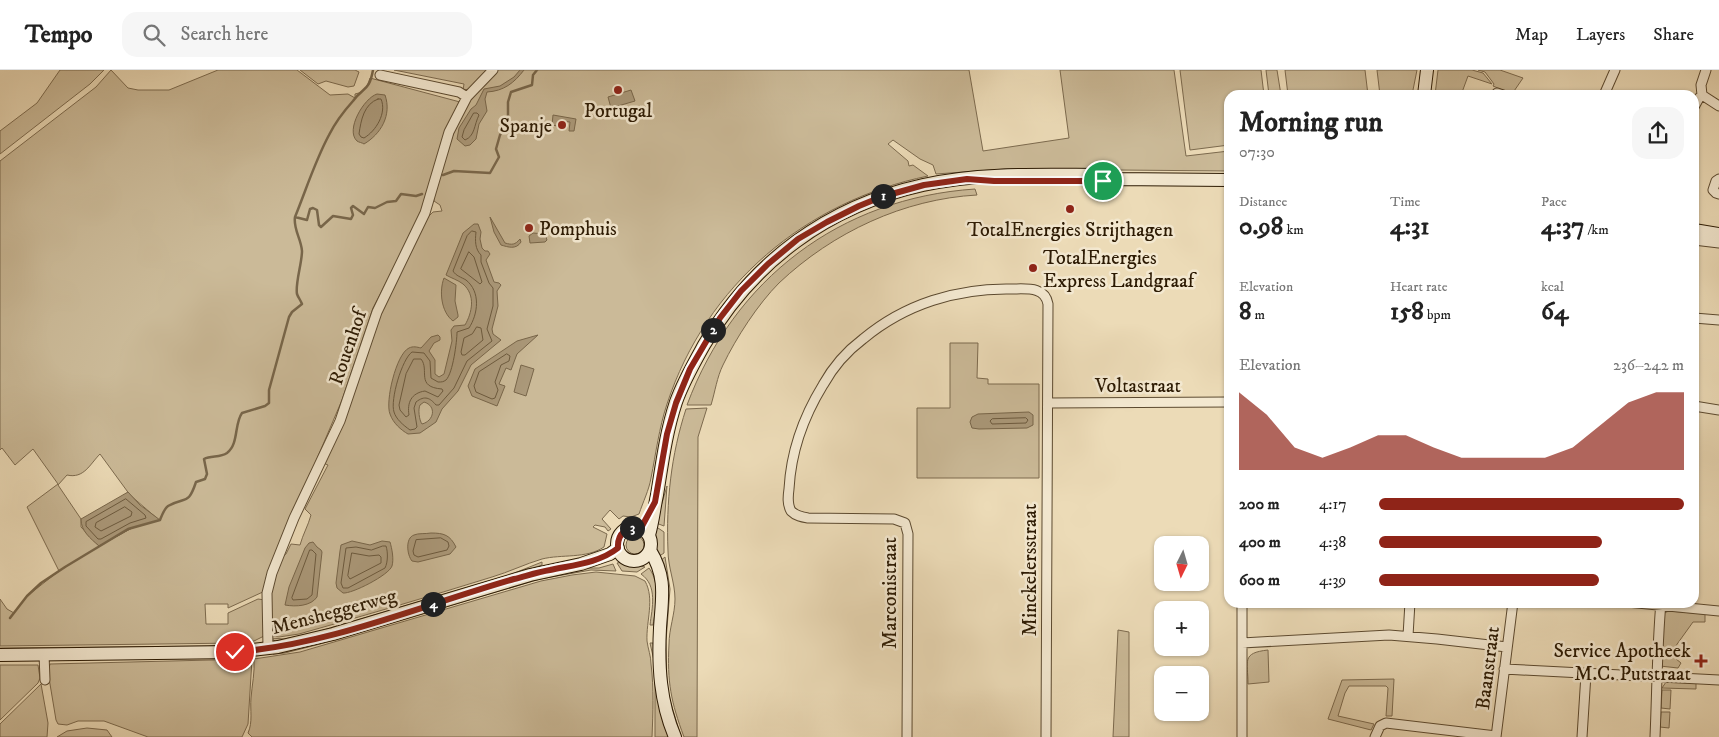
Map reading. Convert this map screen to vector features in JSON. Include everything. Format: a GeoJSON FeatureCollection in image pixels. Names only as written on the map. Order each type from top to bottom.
{"type":"FeatureCollection","features":[{"type":"Feature","properties":{"kind":"main road"},"geometry":{"type":"LineString","coordinates":[[1425,90],[1428,70]]}},
{"type":"Feature","properties":{"kind":"main road"},"geometry":{"type":"LineString","coordinates":[[645,532],[655,515],[655,502],[667,434],[679,395],[690,369],[720,318],[741,291],[768,264],[798,239],[842,214],[881,197],[924,185],[967,179],[995,176],[1104,175],[1113,179],[1224,180]]}},
{"type":"Feature","properties":{"kind":"main road"},"geometry":{"type":"LineString","coordinates":[[1699,231],[1719,234]]}},
{"type":"Feature","properties":{"kind":"main road"},"geometry":{"type":"LineString","coordinates":[[631,528],[645,532],[651,545],[647,554],[638,561],[626,559],[622,556],[618,548],[619,537],[622,532],[631,528]]}},
{"type":"Feature","properties":{"kind":"main road","name":"Mensheggerweg"},"geometry":{"type":"LineString","coordinates":[[0,654],[235,652],[295,644],[521,577],[581,564],[610,554],[618,548]]}},
{"type":"Feature","properties":{"kind":"main road"},"geometry":{"type":"LineString","coordinates":[[647,554],[660,570],[662,595],[660,685],[673,735]]}},
{"type":"Feature","properties":{"kind":"main road","name":"Mensheggerweg"},"geometry":{"type":"LineString","coordinates":[[581,564],[597,565],[626,559]]}},
{"type":"Feature","properties":{"kind":"street","name":"Rouenhof"},"geometry":{"type":"LineString","coordinates":[[268,648],[267,593],[272,573],[294,518],[338,427],[377,312],[424,213],[449,132],[467,97],[493,70]]}},
{"type":"Feature","properties":{"kind":"street"},"geometry":{"type":"LineString","coordinates":[[1606,90],[1615,70]]}},
{"type":"Feature","properties":{"kind":"street"},"geometry":{"type":"LineString","coordinates":[[1702,96],[1701,85],[1706,70]]}},
{"type":"Feature","properties":{"kind":"street"},"geometry":{"type":"LineString","coordinates":[[380,74],[459,92],[467,97]]}},
{"type":"Feature","properties":{"kind":"street"},"geometry":{"type":"LineString","coordinates":[[1702,96],[1719,106]]}},
{"type":"Feature","properties":{"kind":"street"},"geometry":{"type":"LineString","coordinates":[[1719,179],[1716,181],[1713,190],[1719,194]]}},
{"type":"Feature","properties":{"kind":"street"},"geometry":{"type":"LineString","coordinates":[[1699,241],[1719,243]]}},
{"type":"Feature","properties":{"kind":"street","name":"Marconistraat"},"geometry":{"type":"LineString","coordinates":[[907,737],[907,528],[904,523],[894,518],[808,518],[800,517],[792,512],[788,499],[790,471],[806,416],[824,383],[840,360],[862,339],[912,308],[942,297],[979,290],[1034,289],[1045,296],[1048,304],[1048,403]]}},
{"type":"Feature","properties":{"kind":"street"},"geometry":{"type":"LineString","coordinates":[[1699,318],[1719,320]]}},
{"type":"Feature","properties":{"kind":"street","name":"Voltastraat"},"geometry":{"type":"LineString","coordinates":[[1048,403],[1224,402]]}},
{"type":"Feature","properties":{"kind":"street","name":"Minckelersstraat"},"geometry":{"type":"LineString","coordinates":[[1046,737],[1048,403]]}},
{"type":"Feature","properties":{"kind":"street"},"geometry":{"type":"LineString","coordinates":[[1699,407],[1719,410]]}},
{"type":"Feature","properties":{"kind":"street"},"geometry":{"type":"LineString","coordinates":[[1242,608],[1242,737]]}},
{"type":"Feature","properties":{"kind":"street"},"geometry":{"type":"LineString","coordinates":[[1408,636],[1410,608]]}},
{"type":"Feature","properties":{"kind":"street","name":"Baanstraat"},"geometry":{"type":"LineString","coordinates":[[1496,736],[1512,608]]}},
{"type":"Feature","properties":{"kind":"street"},"geometry":{"type":"LineString","coordinates":[[1655,737],[1661,608]]}},
{"type":"Feature","properties":{"kind":"street"},"geometry":{"type":"LineString","coordinates":[[1694,608],[1719,611]]}},
{"type":"Feature","properties":{"kind":"street"},"geometry":{"type":"LineString","coordinates":[[1242,643],[1408,636],[1507,647]]}},
{"type":"Feature","properties":{"kind":"street"},"geometry":{"type":"LineString","coordinates":[[44,654],[45,680]]}},
{"type":"Feature","properties":{"kind":"street"},"geometry":{"type":"LineString","coordinates":[[1504,669],[1719,680]]}},
{"type":"Feature","properties":{"kind":"street"},"geometry":{"type":"LineString","coordinates":[[1582,737],[1586,674]]}},
{"type":"Feature","properties":{"kind":"street"},"geometry":{"type":"LineString","coordinates":[[1376,737],[1380,726],[1386,723],[1496,736]]}},
{"type":"Feature","properties":{"kind":"shaded area"},"geometry":{"type":"Polygon","coordinates":[[[60,70],[104,70],[90,84],[0,154],[0,131],[37,103],[60,70]]]}},
{"type":"Feature","properties":{"kind":"shaded area"},"geometry":{"type":"Polygon","coordinates":[[[111,70],[128,88],[138,90],[169,90],[218,70],[297,70],[330,95],[348,94],[355,98],[355,94],[365,89],[370,78],[460,102],[451,119],[421,211],[373,308],[342,400],[266,578],[265,591],[228,608],[228,604],[205,604],[206,624],[228,624],[228,613],[258,599],[265,600],[264,636],[254,641],[239,643],[0,646],[0,599],[7,609],[14,613],[27,596],[59,571],[27,507],[58,484],[33,449],[15,465],[2,448],[0,450],[0,161],[96,87],[111,70]],[[100,454],[82,473],[73,476],[67,475],[58,485],[81,519],[81,527],[99,546],[132,528],[159,520],[130,495],[100,454]]]}},
{"type":"Feature","properties":{"kind":"shaded area"},"geometry":{"type":"Polygon","coordinates":[[[300,70],[355,70],[359,72],[354,86],[348,87],[326,81],[318,84],[300,70]]]}},
{"type":"Feature","properties":{"kind":"shaded area"},"geometry":{"type":"Polygon","coordinates":[[[394,70],[490,70],[470,89],[463,90],[464,84],[394,70]]]}},
{"type":"Feature","properties":{"kind":"shaded area"},"geometry":{"type":"Polygon","coordinates":[[[497,70],[969,70],[983,151],[1069,138],[1060,70],[1174,70],[1186,156],[1224,152],[1224,171],[1005,169],[936,174],[933,165],[920,159],[893,140],[888,144],[908,161],[909,166],[913,165],[928,176],[883,188],[841,205],[802,228],[766,255],[735,286],[707,322],[684,361],[664,413],[650,483],[639,514],[631,517],[623,516],[619,519],[610,510],[602,519],[611,529],[608,531],[605,527],[595,525],[593,527],[607,534],[604,547],[582,555],[542,559],[498,575],[299,634],[279,637],[270,636],[270,587],[281,557],[286,554],[291,544],[300,545],[311,515],[305,509],[328,465],[323,463],[375,323],[428,217],[433,212],[442,211],[440,205],[434,201],[434,191],[455,129],[470,98],[497,70]]]}},
{"type":"Feature","properties":{"kind":"shaded area"},"geometry":{"type":"Polygon","coordinates":[[[1180,70],[1261,70],[1263,90],[1224,90],[1224,146],[1190,150],[1180,70]]]}},
{"type":"Feature","properties":{"kind":"shaded area"},"geometry":{"type":"Polygon","coordinates":[[[1266,70],[1277,70],[1280,90],[1268,90],[1266,70]]]}},
{"type":"Feature","properties":{"kind":"shaded area"},"geometry":{"type":"Polygon","coordinates":[[[1285,70],[1365,70],[1367,90],[1287,90],[1285,70]]]}},
{"type":"Feature","properties":{"kind":"shaded area"},"geometry":{"type":"Polygon","coordinates":[[[1377,70],[1417,70],[1413,90],[1379,90],[1377,70]]]}},
{"type":"Feature","properties":{"kind":"shaded area"},"geometry":{"type":"Polygon","coordinates":[[[1438,70],[1472,70],[1483,73],[1492,84],[1468,76],[1463,90],[1436,90],[1438,70]]]}},
{"type":"Feature","properties":{"kind":"shaded area"},"geometry":{"type":"Polygon","coordinates":[[[1478,70],[1500,70],[1523,78],[1515,90],[1502,90],[1493,86],[1494,84],[1485,72],[1478,70]]]}},
{"type":"Feature","properties":{"kind":"shaded area"},"geometry":{"type":"Polygon","coordinates":[[[975,189],[977,195],[923,203],[871,221],[822,248],[779,283],[755,311],[728,355],[721,370],[711,405],[687,405],[707,360],[733,319],[763,284],[798,253],[837,228],[880,209],[926,196],[975,189]]]}},
{"type":"Feature","properties":{"kind":"shaded area"},"geometry":{"type":"Polygon","coordinates":[[[950,343],[978,343],[977,378],[988,379],[988,384],[1039,384],[1039,478],[917,478],[917,408],[950,408],[950,343]]]}},
{"type":"Feature","properties":{"kind":"shaded area"},"geometry":{"type":"Polygon","coordinates":[[[707,408],[698,437],[697,737],[684,737],[673,702],[669,681],[669,638],[675,599],[668,557],[669,497],[673,461],[686,409],[707,408]]]}},
{"type":"Feature","properties":{"kind":"shaded area"},"geometry":{"type":"Polygon","coordinates":[[[667,486],[664,526],[656,523],[667,486]]]}},
{"type":"Feature","properties":{"kind":"shaded area"},"geometry":{"type":"Polygon","coordinates":[[[655,526],[664,532],[664,553],[658,557],[654,542],[655,526]]]}},
{"type":"Feature","properties":{"kind":"shaded area"},"geometry":{"type":"Polygon","coordinates":[[[631,536],[639,536],[644,541],[642,552],[631,554],[626,549],[626,541],[631,536]]]}},
{"type":"Feature","properties":{"kind":"shaded area"},"geometry":{"type":"Polygon","coordinates":[[[665,557],[670,589],[666,641],[667,690],[681,737],[679,737],[665,688],[664,642],[668,587],[665,571],[660,561],[665,557]]]}},
{"type":"Feature","properties":{"kind":"shaded area"},"geometry":{"type":"Polygon","coordinates":[[[542,562],[542,565],[523,572],[337,629],[279,643],[270,638],[284,639],[310,634],[512,574],[542,562]]]}},
{"type":"Feature","properties":{"kind":"shaded area"},"geometry":{"type":"Polygon","coordinates":[[[623,562],[645,567],[637,572],[622,571],[617,563],[623,562]]]}},
{"type":"Feature","properties":{"kind":"shaded area"},"geometry":{"type":"Polygon","coordinates":[[[613,564],[616,571],[591,570],[540,579],[320,644],[285,653],[273,654],[526,580],[613,564]]]}},
{"type":"Feature","properties":{"kind":"shaded area"},"geometry":{"type":"Polygon","coordinates":[[[649,568],[653,574],[656,588],[653,625],[650,625],[653,605],[652,591],[650,585],[641,574],[649,568]]]}},
{"type":"Feature","properties":{"kind":"shaded area"},"geometry":{"type":"Polygon","coordinates":[[[596,572],[635,576],[645,581],[648,588],[650,603],[647,641],[653,682],[652,737],[252,737],[248,733],[251,720],[254,659],[300,652],[541,581],[596,572]]]}},
{"type":"Feature","properties":{"kind":"shaded area"},"geometry":{"type":"Polygon","coordinates":[[[1669,611],[1705,614],[1705,622],[1693,622],[1670,654],[1681,663],[1678,668],[1660,666],[1664,613],[1669,611]]]}},
{"type":"Feature","properties":{"kind":"shaded area"},"geometry":{"type":"Polygon","coordinates":[[[1118,630],[1129,632],[1129,737],[1113,737],[1118,630]]]}},
{"type":"Feature","properties":{"kind":"shaded area"},"geometry":{"type":"Polygon","coordinates":[[[252,643],[252,646],[0,651],[0,648],[208,646],[252,643]]]}},
{"type":"Feature","properties":{"kind":"shaded area"},"geometry":{"type":"Polygon","coordinates":[[[650,643],[653,643],[668,737],[655,737],[655,665],[650,643]]]}},
{"type":"Feature","properties":{"kind":"shaded area"},"geometry":{"type":"Polygon","coordinates":[[[1268,650],[1269,682],[1248,684],[1247,664],[1250,656],[1259,651],[1268,650]]]}},
{"type":"Feature","properties":{"kind":"shaded area"},"geometry":{"type":"Polygon","coordinates":[[[252,659],[248,724],[242,737],[148,737],[104,721],[78,721],[67,725],[58,724],[56,720],[48,672],[50,664],[252,659]]]}},
{"type":"Feature","properties":{"kind":"shaded area"},"geometry":{"type":"Polygon","coordinates":[[[0,665],[38,665],[40,678],[38,683],[0,720],[0,665]]]}},
{"type":"Feature","properties":{"kind":"shaded area"},"geometry":{"type":"Polygon","coordinates":[[[1394,679],[1392,716],[1386,716],[1388,688],[1386,686],[1349,686],[1345,693],[1338,716],[1374,724],[1371,730],[1328,719],[1342,680],[1394,679]]]}},
{"type":"Feature","properties":{"kind":"shaded area"},"geometry":{"type":"Polygon","coordinates":[[[1666,682],[1696,683],[1696,689],[1662,688],[1666,682]]]}},
{"type":"Feature","properties":{"kind":"shaded area"},"geometry":{"type":"Polygon","coordinates":[[[41,684],[48,723],[47,737],[0,737],[0,724],[41,684]]]}},
{"type":"Feature","properties":{"kind":"shaded area"},"geometry":{"type":"Polygon","coordinates":[[[1662,690],[1671,690],[1670,709],[1661,708],[1662,690]]]}},
{"type":"Feature","properties":{"kind":"shaded area"},"geometry":{"type":"Polygon","coordinates":[[[1661,712],[1670,712],[1669,728],[1660,727],[1661,712]]]}},
{"type":"Feature","properties":{"kind":"shaded area"},"geometry":{"type":"Polygon","coordinates":[[[87,728],[107,730],[112,737],[57,737],[67,731],[87,728]]]}},
{"type":"Feature","properties":{"kind":"water"},"geometry":{"type":"Polygon","coordinates":[[[520,70],[524,70],[508,86],[487,92],[485,99],[487,111],[479,124],[476,139],[470,145],[465,146],[457,139],[459,128],[471,109],[476,105],[484,89],[500,86],[514,77],[520,70]]]}},
{"type":"Feature","properties":{"kind":"water"},"geometry":{"type":"Polygon","coordinates":[[[631,90],[635,101],[611,108],[608,97],[631,90]]]}},
{"type":"Feature","properties":{"kind":"water"},"geometry":{"type":"Polygon","coordinates":[[[377,94],[385,95],[387,102],[386,117],[380,129],[364,144],[357,141],[354,136],[355,122],[367,101],[377,94]]]}},
{"type":"Feature","properties":{"kind":"water"},"geometry":{"type":"Polygon","coordinates":[[[553,115],[576,119],[574,131],[569,131],[570,122],[558,121],[557,126],[552,125],[553,115]]]}},
{"type":"Feature","properties":{"kind":"water"},"geometry":{"type":"Polygon","coordinates":[[[490,217],[505,243],[513,244],[520,239],[519,245],[512,247],[501,245],[494,232],[490,217]]]}},
{"type":"Feature","properties":{"kind":"water"},"geometry":{"type":"Polygon","coordinates":[[[474,224],[478,224],[481,232],[482,248],[490,254],[486,260],[494,282],[501,285],[497,291],[498,306],[492,329],[493,334],[501,340],[471,365],[458,391],[442,409],[436,422],[420,433],[408,434],[398,426],[390,414],[390,389],[396,368],[404,352],[412,347],[421,348],[431,337],[438,335],[440,340],[434,343],[429,351],[435,360],[435,374],[439,377],[444,374],[452,341],[451,330],[454,326],[465,325],[472,304],[467,288],[446,275],[463,233],[474,224]],[[424,402],[419,407],[422,424],[431,417],[432,410],[424,402]]]}},
{"type":"Feature","properties":{"kind":"water"},"geometry":{"type":"Polygon","coordinates":[[[533,233],[545,234],[547,240],[545,242],[530,243],[529,236],[533,233]]]}},
{"type":"Feature","properties":{"kind":"water"},"geometry":{"type":"Polygon","coordinates":[[[444,278],[456,285],[455,301],[458,317],[453,321],[446,312],[442,301],[442,283],[444,278]]]}},
{"type":"Feature","properties":{"kind":"water"},"geometry":{"type":"Polygon","coordinates":[[[538,335],[517,354],[511,370],[506,368],[499,384],[505,386],[497,406],[472,396],[468,386],[475,369],[517,341],[538,335]]]}},
{"type":"Feature","properties":{"kind":"water"},"geometry":{"type":"Polygon","coordinates":[[[521,365],[534,369],[526,396],[514,392],[521,365]]]}},
{"type":"Feature","properties":{"kind":"water"},"geometry":{"type":"Polygon","coordinates":[[[1029,412],[1033,415],[1033,425],[1027,428],[979,429],[972,428],[970,422],[972,417],[978,414],[1029,412]]]}},
{"type":"Feature","properties":{"kind":"water"},"geometry":{"type":"Polygon","coordinates":[[[128,492],[140,505],[160,520],[132,528],[99,546],[84,531],[81,519],[128,492]]]}},
{"type":"Feature","properties":{"kind":"water"},"geometry":{"type":"Polygon","coordinates":[[[440,533],[446,536],[456,547],[450,554],[418,562],[412,561],[408,551],[409,539],[416,534],[440,533]]]}},
{"type":"Feature","properties":{"kind":"water"},"geometry":{"type":"Polygon","coordinates":[[[352,541],[370,545],[382,541],[390,542],[393,563],[389,570],[378,579],[343,593],[337,588],[336,583],[341,545],[352,541]]]}},
{"type":"Feature","properties":{"kind":"water"},"geometry":{"type":"Polygon","coordinates":[[[313,542],[322,552],[317,597],[303,605],[285,605],[289,587],[305,548],[309,543],[313,542]]]}},
{"type":"Feature","properties":{"kind":"waterway"},"geometry":{"type":"LineString","coordinates":[[10,618],[27,596],[41,583],[128,529],[160,520],[168,506],[188,498],[196,482],[205,479],[207,474],[204,459],[224,455],[231,449],[242,413],[269,403],[269,390],[289,317],[302,304],[297,294],[302,251],[295,226],[295,217],[315,165],[331,131],[346,109],[368,86],[373,70]]}},
{"type":"Feature","properties":{"kind":"waterway"},"geometry":{"type":"LineString","coordinates":[[443,175],[454,171],[490,173],[499,157],[496,149],[500,135],[508,123],[508,102],[511,92],[532,85],[533,75],[537,70]]}},
{"type":"Feature","properties":{"kind":"waterway"},"geometry":{"type":"LineString","coordinates":[[295,217],[307,220],[310,209],[313,208],[317,210],[321,227],[333,216],[351,219],[353,215],[351,208],[353,206],[364,214],[368,207],[375,208],[387,202],[396,201],[401,194],[416,196],[422,194]]}},
{"type":"Feature","properties":{"kind":"place","name":"Portugal"},"geometry":{"type":"Point","coordinates":[618,90]}},
{"type":"Feature","properties":{"kind":"place","name":"Spanje"},"geometry":{"type":"Point","coordinates":[562,125]}},
{"type":"Feature","properties":{"kind":"place","name":"TotalEnergies Strijthagen"},"geometry":{"type":"Point","coordinates":[1070,209]}},
{"type":"Feature","properties":{"kind":"place","name":"Pomphuis"},"geometry":{"type":"Point","coordinates":[529,228]}},
{"type":"Feature","properties":{"kind":"place","name":"TotalEnergies Express Landgraaf"},"geometry":{"type":"Point","coordinates":[1033,268]}},
{"type":"Feature","properties":{"kind":"place","name":"Service Apotheek M.C. Putstraat"},"geometry":{"type":"Point","coordinates":[1701,661]}},
{"type":"Feature","properties":{"kind":"route"},"geometry":{"type":"LineString","coordinates":[[235,652],[295,644],[548,570],[581,564],[610,554],[618,548],[619,537],[622,532],[626,529],[641,528],[655,502],[667,434],[676,403],[690,369],[720,318],[741,291],[768,264],[798,239],[827,222],[881,197],[939,182],[967,179],[994,181],[1103,181]]}}]}
